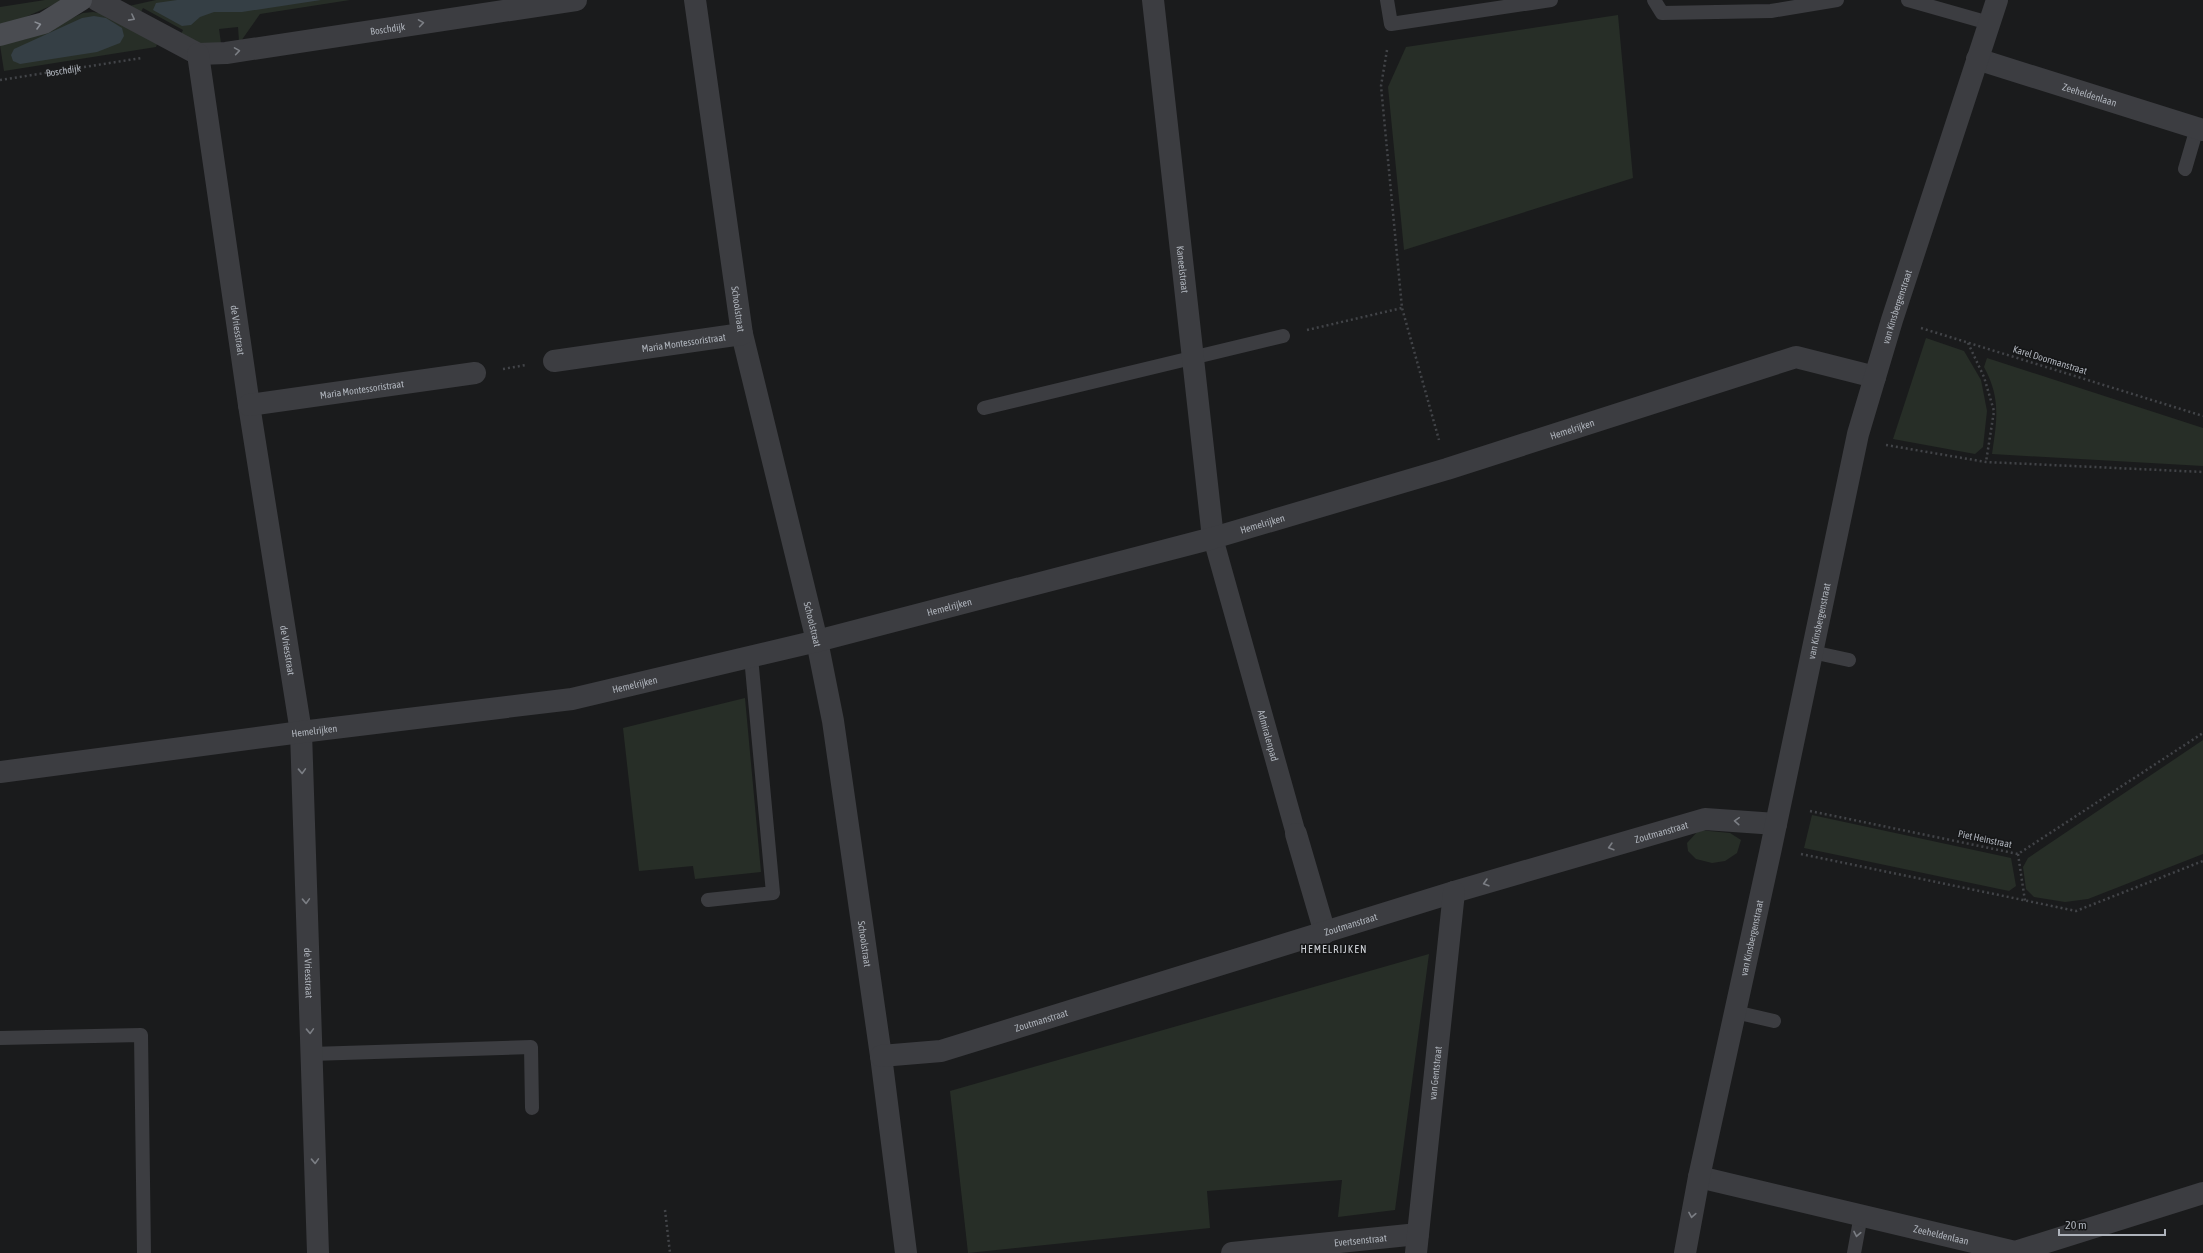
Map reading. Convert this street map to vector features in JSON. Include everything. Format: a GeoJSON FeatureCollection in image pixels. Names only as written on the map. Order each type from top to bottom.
{"type":"FeatureCollection","features":[{"type":"Feature","properties":{"kind":"main road"},"geometry":{"type":"LineString","coordinates":[[0,35],[44,23],[81,0]]}},
{"type":"Feature","properties":{"kind":"street"},"geometry":{"type":"LineString","coordinates":[[97,0],[198,54]]}},
{"type":"Feature","properties":{"kind":"street","name":"Boschdijk"},"geometry":{"type":"LineString","coordinates":[[198,54],[226,53],[576,0]]}},
{"type":"Feature","properties":{"kind":"street","name":"Schoolstraat"},"geometry":{"type":"LineString","coordinates":[[695,0],[742,334],[817,641],[834,721],[881,1056],[906,1253]]}},
{"type":"Feature","properties":{"kind":"street","name":"Kaneelstraat"},"geometry":{"type":"LineString","coordinates":[[1153,0],[1213,538]]}},
{"type":"Feature","properties":{"kind":"street","name":"van Kinsbergenstraat"},"geometry":{"type":"LineString","coordinates":[[1685,1253],[1699,1176],[1771,848],[1858,434],[1892,320],[1997,0]]}},
{"type":"Feature","properties":{"kind":"street","name":"de Vriesstraat"},"geometry":{"type":"LineString","coordinates":[[198,54],[249,405],[301,732],[318,1253]]}},
{"type":"Feature","properties":{"kind":"street","name":"Zeeheldenlaan"},"geometry":{"type":"LineString","coordinates":[[1977,59],[2200,129]]}},
{"type":"Feature","properties":{"kind":"street","name":"Maria Montessoristraat"},"geometry":{"type":"LineString","coordinates":[[554,361],[742,334]]}},
{"type":"Feature","properties":{"kind":"street","name":"Hemelrijken"},"geometry":{"type":"LineString","coordinates":[[0,772],[301,732],[572,699],[817,641],[1213,538],[1447,469],[1796,357],[1875,378]]}},
{"type":"Feature","properties":{"kind":"street","name":"Maria Montessoristraat"},"geometry":{"type":"LineString","coordinates":[[249,405],[475,373]]}},
{"type":"Feature","properties":{"kind":"street","name":"Admiralenpad"},"geometry":{"type":"LineString","coordinates":[[1213,538],[1325,933]]}},
{"type":"Feature","properties":{"kind":"street","name":"Zoutmanstraat"},"geometry":{"type":"LineString","coordinates":[[881,1056],[941,1050],[1325,933],[1454,892],[1705,819],[1778,814]]}},
{"type":"Feature","properties":{"kind":"street","name":"van Gentstraat"},"geometry":{"type":"LineString","coordinates":[[1417,1243],[1454,892]]}},
{"type":"Feature","properties":{"kind":"street","name":"Zeeheldenlaan"},"geometry":{"type":"LineString","coordinates":[[1699,1176],[2015,1252],[2203,1193]]}},
{"type":"Feature","properties":{"kind":"street","name":"Evertsenstraat"},"geometry":{"type":"LineString","coordinates":[[1232,1253],[1417,1243]]}},
{"type":"Feature","properties":{"kind":"lane"},"geometry":{"type":"LineString","coordinates":[[1387,0],[1391,24],[1551,0]]}},
{"type":"Feature","properties":{"kind":"lane"},"geometry":{"type":"LineString","coordinates":[[1654,0],[1662,13],[1771,12],[1837,0]]}},
{"type":"Feature","properties":{"kind":"lane"},"geometry":{"type":"LineString","coordinates":[[1908,0],[1989,23]]}},
{"type":"Feature","properties":{"kind":"lane"},"geometry":{"type":"LineString","coordinates":[[2185,169],[2200,129]]}},
{"type":"Feature","properties":{"kind":"lane"},"geometry":{"type":"LineString","coordinates":[[984,408],[1283,336]]}},
{"type":"Feature","properties":{"kind":"lane"},"geometry":{"type":"LineString","coordinates":[[1812,652],[1849,660]]}},
{"type":"Feature","properties":{"kind":"lane"},"geometry":{"type":"LineString","coordinates":[[708,900],[773,894],[751,657]]}},
{"type":"Feature","properties":{"kind":"lane"},"geometry":{"type":"LineString","coordinates":[[1735,1012],[1774,1021]]}},
{"type":"Feature","properties":{"kind":"lane"},"geometry":{"type":"LineString","coordinates":[[0,1038],[141,1035],[144,1253]]}},
{"type":"Feature","properties":{"kind":"lane"},"geometry":{"type":"LineString","coordinates":[[311,1054],[531,1047],[532,1108]]}},
{"type":"Feature","properties":{"kind":"lane"},"geometry":{"type":"LineString","coordinates":[[1854,1253],[1861,1215]]}},
{"type":"Feature","properties":{"kind":"path"},"geometry":{"type":"LineString","coordinates":[[1391,24],[1381,86],[1402,308],[1447,469]]}},
{"type":"Feature","properties":{"kind":"path","name":"Boschdijk"},"geometry":{"type":"LineString","coordinates":[[0,80],[146,58]]}},
{"type":"Feature","properties":{"kind":"path"},"geometry":{"type":"LineString","coordinates":[[1283,336],[1402,308]]}},
{"type":"Feature","properties":{"kind":"path","name":"Karel Doormanstraat"},"geometry":{"type":"LineString","coordinates":[[1892,320],[2203,416]]}},
{"type":"Feature","properties":{"kind":"path"},"geometry":{"type":"LineString","coordinates":[[1968,343],[1984,377],[1994,411],[1986,462]]}},
{"type":"Feature","properties":{"kind":"path"},"geometry":{"type":"LineString","coordinates":[[475,373],[554,361]]}},
{"type":"Feature","properties":{"kind":"path"},"geometry":{"type":"LineString","coordinates":[[1858,434],[1886,444],[1986,462],[2203,472]]}},
{"type":"Feature","properties":{"kind":"path","name":"Piet Heinstraat"},"geometry":{"type":"LineString","coordinates":[[1778,814],[2018,854],[2203,733]]}},
{"type":"Feature","properties":{"kind":"path"},"geometry":{"type":"LineString","coordinates":[[1771,848],[2076,911],[2203,861]]}},
{"type":"Feature","properties":{"kind":"path"},"geometry":{"type":"LineString","coordinates":[[2018,854],[2025,901]]}},
{"type":"Feature","properties":{"kind":"path"},"geometry":{"type":"LineString","coordinates":[[665,1210],[670,1253]]}},
{"type":"Feature","properties":{"kind":"shaded area"},"geometry":{"type":"Polygon","coordinates":[[[45,0],[64,0],[21,19],[0,25],[0,7],[45,0]]]}},
{"type":"Feature","properties":{"kind":"shaded area"},"geometry":{"type":"Polygon","coordinates":[[[156,0],[350,0],[260,14],[241,41],[239,41],[238,27],[219,29],[221,43],[205,45],[180,36],[183,30],[143,8],[140,14],[129,6],[156,0]]]}},
{"type":"Feature","properties":{"kind":"shaded area"},"geometry":{"type":"Polygon","coordinates":[[[177,0],[321,0],[242,12],[214,12],[200,17],[191,25],[182,26],[153,10],[156,3],[177,0]]]}},
{"type":"Feature","properties":{"kind":"shaded area"},"geometry":{"type":"Polygon","coordinates":[[[93,12],[105,14],[157,44],[156,47],[4,71],[0,45],[26,39],[83,13],[93,12]]]}},
{"type":"Feature","properties":{"kind":"shaded area"},"geometry":{"type":"Polygon","coordinates":[[[1618,15],[1633,178],[1404,250],[1388,87],[1406,47],[1618,15]]]}},
{"type":"Feature","properties":{"kind":"shaded area"},"geometry":{"type":"Polygon","coordinates":[[[94,16],[106,18],[122,28],[124,36],[120,43],[97,52],[20,64],[13,61],[11,55],[14,49],[82,18],[94,16]]]}},
{"type":"Feature","properties":{"kind":"shaded area"},"geometry":{"type":"Polygon","coordinates":[[[1926,338],[1964,351],[1981,380],[1987,411],[1983,447],[1975,454],[1893,439],[1926,338]]]}},
{"type":"Feature","properties":{"kind":"shaded area"},"geometry":{"type":"Polygon","coordinates":[[[1987,358],[2203,428],[2203,466],[1992,454],[1996,409],[1993,389],[1984,367],[1987,358]]]}},
{"type":"Feature","properties":{"kind":"shaded area"},"geometry":{"type":"Polygon","coordinates":[[[745,698],[761,872],[695,879],[693,866],[639,871],[623,728],[745,698]]]}},
{"type":"Feature","properties":{"kind":"shaded area"},"geometry":{"type":"Polygon","coordinates":[[[2203,740],[2203,854],[2088,899],[2065,902],[2034,897],[2026,889],[2023,867],[2028,858],[2203,740]]]}},
{"type":"Feature","properties":{"kind":"shaded area"},"geometry":{"type":"Polygon","coordinates":[[[1812,815],[2011,858],[2016,886],[2009,891],[1804,848],[1812,815]]]}},
{"type":"Feature","properties":{"kind":"shaded area"},"geometry":{"type":"Polygon","coordinates":[[[1699,830],[1730,833],[1741,840],[1737,853],[1725,861],[1712,863],[1696,859],[1688,851],[1687,843],[1699,830]]]}},
{"type":"Feature","properties":{"kind":"shaded area"},"geometry":{"type":"Polygon","coordinates":[[[1429,954],[1395,1210],[1338,1217],[1342,1180],[1207,1191],[1210,1228],[968,1253],[950,1091],[1429,954]]]}},
{"type":"Feature","properties":{"kind":"district","name":"HEMELRIJKEN"},"geometry":{"type":"Point","coordinates":[1334,949]}}]}
